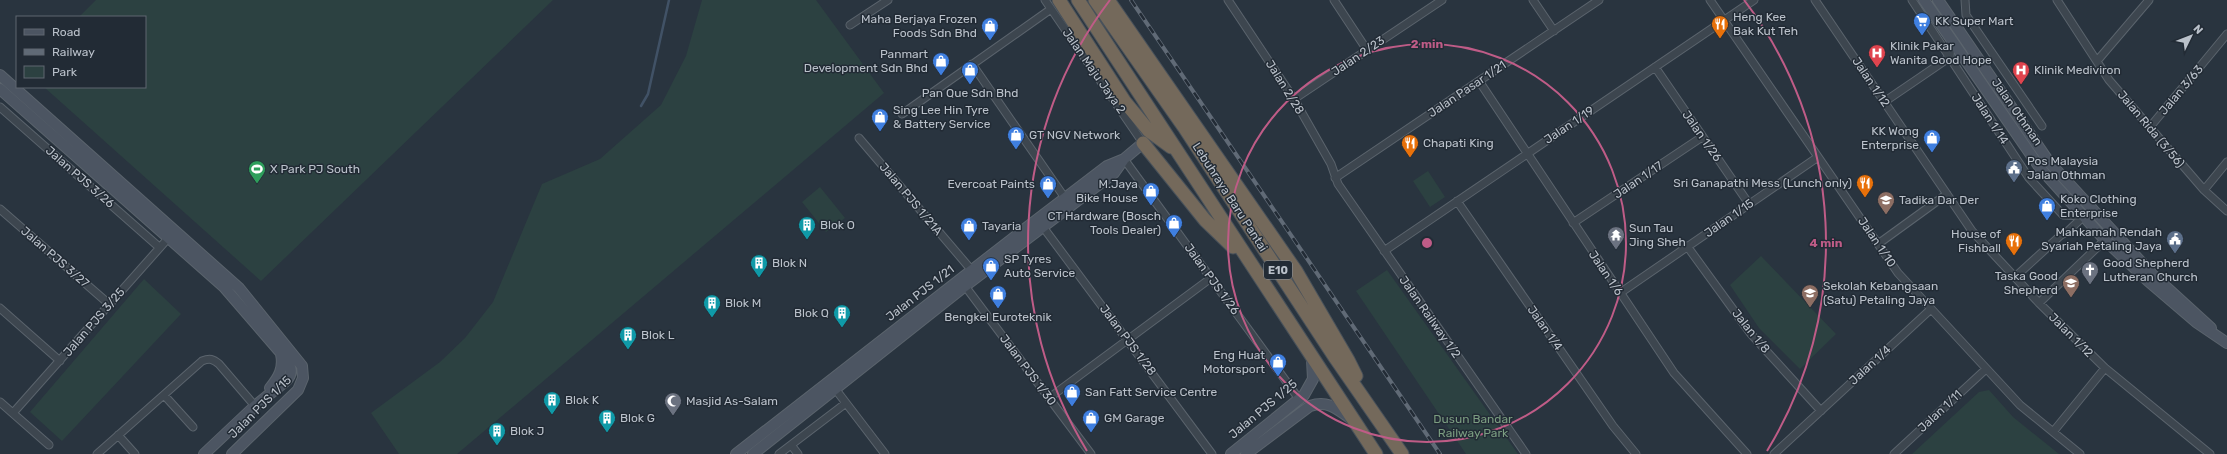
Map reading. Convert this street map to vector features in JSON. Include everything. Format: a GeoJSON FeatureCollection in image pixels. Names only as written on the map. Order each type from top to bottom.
{"type":"FeatureCollection","features":[{"type":"Feature","properties":{"kind":"highway","name":"Lebuhraya Baru Pantai"},"geometry":{"type":"LineString","coordinates":[[1078,0],[1179,153],[1350,418],[1376,454]]}},
{"type":"Feature","properties":{"kind":"highway","name":"Lebuhraya Baru Pantai"},"geometry":{"type":"LineString","coordinates":[[1095,0],[1184,127],[1402,454]]}},
{"type":"Feature","properties":{"kind":"highway"},"geometry":{"type":"LineString","coordinates":[[1108,0],[1296,271],[1348,360],[1373,412]]}},
{"type":"Feature","properties":{"kind":"highway"},"geometry":{"type":"LineString","coordinates":[[1055,5],[1125,102],[1149,131],[1179,153]]}},
{"type":"Feature","properties":{"kind":"highway"},"geometry":{"type":"LineString","coordinates":[[1143,143],[1204,220],[1248,261]]}},
{"type":"Feature","properties":{"kind":"main road","name":"Jalan Othman"},"geometry":{"type":"LineString","coordinates":[[1924,0],[2040,168],[2084,216],[2109,236]]}},
{"type":"Feature","properties":{"kind":"main road","name":"Jalan Othman"},"geometry":{"type":"LineString","coordinates":[[1938,0],[2049,162],[2109,236],[2148,281],[2196,322],[2225,342]]}},
{"type":"Feature","properties":{"kind":"main road"},"geometry":{"type":"LineString","coordinates":[[0,74],[171,234],[224,287],[290,366],[291,375],[303,378],[302,366],[239,288],[171,234],[0,89]]}},
{"type":"Feature","properties":{"kind":"main road","name":"Jalan PJS 1/21"},"geometry":{"type":"LineString","coordinates":[[736,454],[966,286],[974,273],[1043,227],[1114,173],[1124,159],[1143,143]]}},
{"type":"Feature","properties":{"kind":"main road","name":"Jalan PJS 1/21"},"geometry":{"type":"LineString","coordinates":[[753,454],[832,385],[974,273],[1065,198],[1107,166],[1124,159]]}},
{"type":"Feature","properties":{"kind":"main road"},"geometry":{"type":"LineString","coordinates":[[255,406],[277,379],[281,371],[283,363],[280,353]]}},
{"type":"Feature","properties":{"kind":"main road","name":"Jalan PJS 1/25"},"geometry":{"type":"LineString","coordinates":[[1231,454],[1308,390],[1313,378],[1312,360]]}},
{"type":"Feature","properties":{"kind":"main road","name":"Jalan PJS 1/15"},"geometry":{"type":"LineString","coordinates":[[204,454],[255,406],[291,375]]}},
{"type":"Feature","properties":{"kind":"main road","name":"Jalan PJS 1/15"},"geometry":{"type":"LineString","coordinates":[[232,454],[298,390],[303,378]]}},
{"type":"Feature","properties":{"kind":"main road","name":"Jalan PJS 1/25"},"geometry":{"type":"LineString","coordinates":[[1246,454],[1310,406],[1318,403],[1331,405],[1350,418]]}},
{"type":"Feature","properties":{"kind":"street"},"geometry":{"type":"LineString","coordinates":[[850,25],[888,0]]}},
{"type":"Feature","properties":{"kind":"street","name":"Jalan Maju Jaya 2"},"geometry":{"type":"LineString","coordinates":[[1045,0],[1055,5],[1143,143]]}},
{"type":"Feature","properties":{"kind":"street","name":"Jalan 2/28"},"geometry":{"type":"LineString","coordinates":[[1228,0],[1294,99],[1331,164],[1335,178]]}},
{"type":"Feature","properties":{"kind":"street"},"geometry":{"type":"LineString","coordinates":[[1334,0],[1367,50]]}},
{"type":"Feature","properties":{"kind":"street"},"geometry":{"type":"LineString","coordinates":[[1533,0],[1554,31]]}},
{"type":"Feature","properties":{"kind":"street","name":"Jalan Pasar 1/21"},"geometry":{"type":"LineString","coordinates":[[1335,178],[1599,0]]}},
{"type":"Feature","properties":{"kind":"street","name":"Jalan 1/10"},"geometry":{"type":"LineString","coordinates":[[1710,0],[1898,273],[2020,405],[2080,454]]}},
{"type":"Feature","properties":{"kind":"street","name":"Jalan 1/19"},"geometry":{"type":"LineString","coordinates":[[1384,251],[1754,0]]}},
{"type":"Feature","properties":{"kind":"street","name":"Jalan 1/12"},"geometry":{"type":"LineString","coordinates":[[1815,0],[1972,231],[2039,303],[2105,368],[2210,454]]}},
{"type":"Feature","properties":{"kind":"street","name":"Jalan 1/14"},"geometry":{"type":"LineString","coordinates":[[1912,0],[2029,178],[2063,215],[2084,216]]}},
{"type":"Feature","properties":{"kind":"street","name":"Jalan Othman"},"geometry":{"type":"LineString","coordinates":[[1965,0],[1966,15],[2042,126]]}},
{"type":"Feature","properties":{"kind":"street","name":"Jalan Rida (3/56)"},"geometry":{"type":"LineString","coordinates":[[2057,0],[2109,80],[2204,190],[2227,211]]}},
{"type":"Feature","properties":{"kind":"street"},"geometry":{"type":"LineString","coordinates":[[2097,61],[2149,0]]}},
{"type":"Feature","properties":{"kind":"street","name":"Jalan 2/23"},"geometry":{"type":"LineString","coordinates":[[1294,99],[1439,1]]}},
{"type":"Feature","properties":{"kind":"street"},"geometry":{"type":"LineString","coordinates":[[902,114],[1055,5]]}},
{"type":"Feature","properties":{"kind":"street"},"geometry":{"type":"LineString","coordinates":[[1964,37],[1975,29]]}},
{"type":"Feature","properties":{"kind":"street","name":"Jalan 3/63"},"geometry":{"type":"LineString","coordinates":[[2150,127],[2227,34]]}},
{"type":"Feature","properties":{"kind":"street"},"geometry":{"type":"LineString","coordinates":[[1884,102],[1950,57],[1951,39]]}},
{"type":"Feature","properties":{"kind":"street"},"geometry":{"type":"LineString","coordinates":[[972,64],[1065,198]]}},
{"type":"Feature","properties":{"kind":"street","name":"Jalan 1/26"},"geometry":{"type":"LineString","coordinates":[[1654,67],[1749,204]]}},
{"type":"Feature","properties":{"kind":"street","name":"Jalan 1/6"},"geometry":{"type":"LineString","coordinates":[[1479,81],[1674,373],[1747,454]]}},
{"type":"Feature","properties":{"kind":"street","name":"Jalan PJS 3/26"},"geometry":{"type":"LineString","coordinates":[[0,107],[159,247]]}},
{"type":"Feature","properties":{"kind":"street"},"geometry":{"type":"LineString","coordinates":[[2018,118],[2031,110]]}},
{"type":"Feature","properties":{"kind":"street","name":"Jalan 1/17"},"geometry":{"type":"LineString","coordinates":[[1573,223],[1702,136]]}},
{"type":"Feature","properties":{"kind":"street","name":"Jalan PJS 1/21A"},"geometry":{"type":"LineString","coordinates":[[859,138],[974,273]]}},
{"type":"Feature","properties":{"kind":"street","name":"Jalan 1/15"},"geometry":{"type":"LineString","coordinates":[[1620,293],[1818,157]]}},
{"type":"Feature","properties":{"kind":"street","name":"Jalan PJS 1/26"},"geometry":{"type":"LineString","coordinates":[[1124,159],[1299,399]]}},
{"type":"Feature","properties":{"kind":"street"},"geometry":{"type":"LineString","coordinates":[[2204,190],[2227,162]]}},
{"type":"Feature","properties":{"kind":"street","name":"Jalan Railway 1/2"},"geometry":{"type":"LineString","coordinates":[[1335,178],[1384,251],[1526,454]]}},
{"type":"Feature","properties":{"kind":"street"},"geometry":{"type":"LineString","coordinates":[[1878,244],[1947,194]]}},
{"type":"Feature","properties":{"kind":"street","name":"Jalan 1/4"},"geometry":{"type":"LineString","coordinates":[[1457,201],[1613,426],[1636,454]]}},
{"type":"Feature","properties":{"kind":"street","name":"Jalan PJS 3/27"},"geometry":{"type":"LineString","coordinates":[[0,209],[109,304]]}},
{"type":"Feature","properties":{"kind":"street"},"geometry":{"type":"LineString","coordinates":[[2015,278],[2061,235],[2084,216]]}},
{"type":"Feature","properties":{"kind":"street","name":"Jalan PJS 1/28"},"geometry":{"type":"LineString","coordinates":[[1043,227],[1212,454]]}},
{"type":"Feature","properties":{"kind":"street","name":"Jalan PJS 3/25"},"geometry":{"type":"LineString","coordinates":[[13,413],[171,234]]}},
{"type":"Feature","properties":{"kind":"street"},"geometry":{"type":"LineString","coordinates":[[2039,303],[2109,236]]}},
{"type":"Feature","properties":{"kind":"street","name":"Jalan 1/8"},"geometry":{"type":"LineString","coordinates":[[1688,246],[1751,334],[1821,411]]}},
{"type":"Feature","properties":{"kind":"street"},"geometry":{"type":"LineString","coordinates":[[1049,398],[1211,278]]}},
{"type":"Feature","properties":{"kind":"street","name":"Jalan PJS 1/30"},"geometry":{"type":"LineString","coordinates":[[966,286],[1091,454]]}},
{"type":"Feature","properties":{"kind":"street"},"geometry":{"type":"LineString","coordinates":[[0,308],[60,360]]}},
{"type":"Feature","properties":{"kind":"street","name":"Jalan 1/4"},"geometry":{"type":"LineString","coordinates":[[1774,454],[1931,309]]}},
{"type":"Feature","properties":{"kind":"street"},"geometry":{"type":"LineString","coordinates":[[97,454],[202,361],[213,359],[255,406]]}},
{"type":"Feature","properties":{"kind":"street"},"geometry":{"type":"LineString","coordinates":[[2053,432],[2105,368]]}},
{"type":"Feature","properties":{"kind":"street","name":"Jalan 1/11"},"geometry":{"type":"LineString","coordinates":[[1894,454],[1986,369]]}},
{"type":"Feature","properties":{"kind":"street"},"geometry":{"type":"LineString","coordinates":[[832,385],[885,454]]}},
{"type":"Feature","properties":{"kind":"street"},"geometry":{"type":"LineString","coordinates":[[164,395],[193,427]]}},
{"type":"Feature","properties":{"kind":"street"},"geometry":{"type":"LineString","coordinates":[[0,402],[48,445]]}},
{"type":"Feature","properties":{"kind":"street"},"geometry":{"type":"LineString","coordinates":[[779,454],[846,403]]}},
{"type":"Feature","properties":{"kind":"street"},"geometry":{"type":"LineString","coordinates":[[118,435],[135,454]]}},
{"type":"Feature","properties":{"kind":"street"},"geometry":{"type":"LineString","coordinates":[[791,445],[798,454]]}},
{"type":"Feature","properties":{"kind":"green space","name":"X Park PJ South"},"geometry":{"type":"Polygon","coordinates":[[[96,0],[553,0],[261,281],[45,88],[146,88],[146,16],[80,16],[96,0]]]}},
{"type":"Feature","properties":{"kind":"green space"},"geometry":{"type":"Polygon","coordinates":[[[702,0],[816,0],[884,93],[457,454],[399,454],[371,413],[440,362],[465,338],[493,302],[542,184],[600,159],[661,105],[686,56],[702,0]]]}},
{"type":"Feature","properties":{"kind":"green space"},"geometry":{"type":"Polygon","coordinates":[[[1428,171],[1445,197],[1430,207],[1413,181],[1428,171]]]}},
{"type":"Feature","properties":{"kind":"green space"},"geometry":{"type":"Polygon","coordinates":[[[820,187],[845,218],[826,232],[802,202],[820,187]]]}},
{"type":"Feature","properties":{"kind":"green space"},"geometry":{"type":"Polygon","coordinates":[[[1761,256],[1836,334],[1800,369],[1759,328],[1730,285],[1761,256]]]}},
{"type":"Feature","properties":{"kind":"green space","name":"Dusun Bandar Railway Park"},"geometry":{"type":"Polygon","coordinates":[[[1387,270],[1518,454],[1466,454],[1356,291],[1387,270]]]}},
{"type":"Feature","properties":{"kind":"green space"},"geometry":{"type":"Polygon","coordinates":[[[144,279],[181,314],[62,441],[30,412],[144,279]]]}},
{"type":"Feature","properties":{"kind":"green space"},"geometry":{"type":"Polygon","coordinates":[[[1989,390],[2013,417],[2059,454],[1912,454],[1979,392],[1989,390]]]}},
{"type":"Feature","properties":{"kind":"waterway"},"geometry":{"type":"LineString","coordinates":[[641,106],[648,94],[669,0]]}},
{"type":"Feature","properties":{"kind":"railway"},"geometry":{"type":"LineString","coordinates":[[1131,0],[1440,454]]}},
{"type":"Feature","properties":{"kind":"place","name":"KK Super Mart"},"geometry":{"type":"Point","coordinates":[1922,36]}},
{"type":"Feature","properties":{"kind":"place","name":"Heng Kee Bak Kut Teh"},"geometry":{"type":"Point","coordinates":[1720,39]}},
{"type":"Feature","properties":{"kind":"place","name":"Maha Berjaya Frozen Foods Sdn Bhd"},"geometry":{"type":"Point","coordinates":[990,41]}},
{"type":"Feature","properties":{"kind":"place","name":"Klinik Pakar Wanita Good Hope"},"geometry":{"type":"Point","coordinates":[1877,68]}},
{"type":"Feature","properties":{"kind":"place","name":"Panmart Development Sdn Bhd"},"geometry":{"type":"Point","coordinates":[941,76]}},
{"type":"Feature","properties":{"kind":"place","name":"Pan Que Sdn Bhd"},"geometry":{"type":"Point","coordinates":[970,85]}},
{"type":"Feature","properties":{"kind":"place","name":"Klinik Mediviron"},"geometry":{"type":"Point","coordinates":[2021,85]}},
{"type":"Feature","properties":{"kind":"place","name":"Sing Lee Hin Tyre & Battery Service"},"geometry":{"type":"Point","coordinates":[880,132]}},
{"type":"Feature","properties":{"kind":"place","name":"GT NGV Network"},"geometry":{"type":"Point","coordinates":[1016,150]}},
{"type":"Feature","properties":{"kind":"place","name":"KK Wong Enterprise"},"geometry":{"type":"Point","coordinates":[1932,153]}},
{"type":"Feature","properties":{"kind":"place","name":"Chapati King"},"geometry":{"type":"Point","coordinates":[1410,158]}},
{"type":"Feature","properties":{"kind":"place","name":"Pos Malaysia Jalan Othman"},"geometry":{"type":"Point","coordinates":[2014,183]}},
{"type":"Feature","properties":{"kind":"place","name":"X Park PJ South"},"geometry":{"type":"Point","coordinates":[257,184]}},
{"type":"Feature","properties":{"kind":"place","name":"Sri Ganapathi Mess (Lunch only)"},"geometry":{"type":"Point","coordinates":[1865,198]}},
{"type":"Feature","properties":{"kind":"place","name":"Evercoat Paints"},"geometry":{"type":"Point","coordinates":[1048,199]}},
{"type":"Feature","properties":{"kind":"place","name":"M.Jaya Bike House"},"geometry":{"type":"Point","coordinates":[1151,206]}},
{"type":"Feature","properties":{"kind":"place","name":"Tadika Dar Der"},"geometry":{"type":"Point","coordinates":[1886,215]}},
{"type":"Feature","properties":{"kind":"place","name":"Koko Clothing Enterprise"},"geometry":{"type":"Point","coordinates":[2047,221]}},
{"type":"Feature","properties":{"kind":"place","name":"CT Hardware (Bosch Tools Dealer)"},"geometry":{"type":"Point","coordinates":[1174,238]}},
{"type":"Feature","properties":{"kind":"place","name":"Blok O"},"geometry":{"type":"Point","coordinates":[807,240]}},
{"type":"Feature","properties":{"kind":"place","name":"Tayaria"},"geometry":{"type":"Point","coordinates":[969,241]}},
{"type":"Feature","properties":{"kind":"place","name":"Sun Tau Jing Sheh"},"geometry":{"type":"Point","coordinates":[1616,250]}},
{"type":"Feature","properties":{"kind":"place","name":"Mahkamah Rendah Syariah Petaling Jaya"},"geometry":{"type":"Point","coordinates":[2175,254]}},
{"type":"Feature","properties":{"kind":"place","name":"House of Fishball"},"geometry":{"type":"Point","coordinates":[2014,256]}},
{"type":"Feature","properties":{"kind":"place","name":"Blok N"},"geometry":{"type":"Point","coordinates":[759,278]}},
{"type":"Feature","properties":{"kind":"place","name":"SP Tyres Auto Service"},"geometry":{"type":"Point","coordinates":[991,281]}},
{"type":"Feature","properties":{"kind":"place","name":"Good Shepherd Lutheran Church"},"geometry":{"type":"Point","coordinates":[2090,285]}},
{"type":"Feature","properties":{"kind":"place","name":"Taska Good Shepherd"},"geometry":{"type":"Point","coordinates":[2071,298]}},
{"type":"Feature","properties":{"kind":"place","name":"Sekolah Kebangsaan (Satu) Petaling Jaya"},"geometry":{"type":"Point","coordinates":[1810,308]}},
{"type":"Feature","properties":{"kind":"place","name":"Bengkel Euroteknik"},"geometry":{"type":"Point","coordinates":[998,309]}},
{"type":"Feature","properties":{"kind":"place","name":"Blok M"},"geometry":{"type":"Point","coordinates":[712,318]}},
{"type":"Feature","properties":{"kind":"place","name":"Blok Q"},"geometry":{"type":"Point","coordinates":[842,328]}},
{"type":"Feature","properties":{"kind":"place","name":"Blok L"},"geometry":{"type":"Point","coordinates":[628,350]}},
{"type":"Feature","properties":{"kind":"place","name":"Eng Huat Motorsport"},"geometry":{"type":"Point","coordinates":[1278,377]}},
{"type":"Feature","properties":{"kind":"place","name":"San Fatt Service Centre"},"geometry":{"type":"Point","coordinates":[1072,407]}},
{"type":"Feature","properties":{"kind":"place","name":"Blok K"},"geometry":{"type":"Point","coordinates":[552,415]}},
{"type":"Feature","properties":{"kind":"place","name":"Masjid As-Salam"},"geometry":{"type":"Point","coordinates":[673,416]}},
{"type":"Feature","properties":{"kind":"place","name":"Blok G"},"geometry":{"type":"Point","coordinates":[607,433]}},
{"type":"Feature","properties":{"kind":"place","name":"GM Garage"},"geometry":{"type":"Point","coordinates":[1091,433]}},
{"type":"Feature","properties":{"kind":"place","name":"Blok J"},"geometry":{"type":"Point","coordinates":[497,446]}}]}
